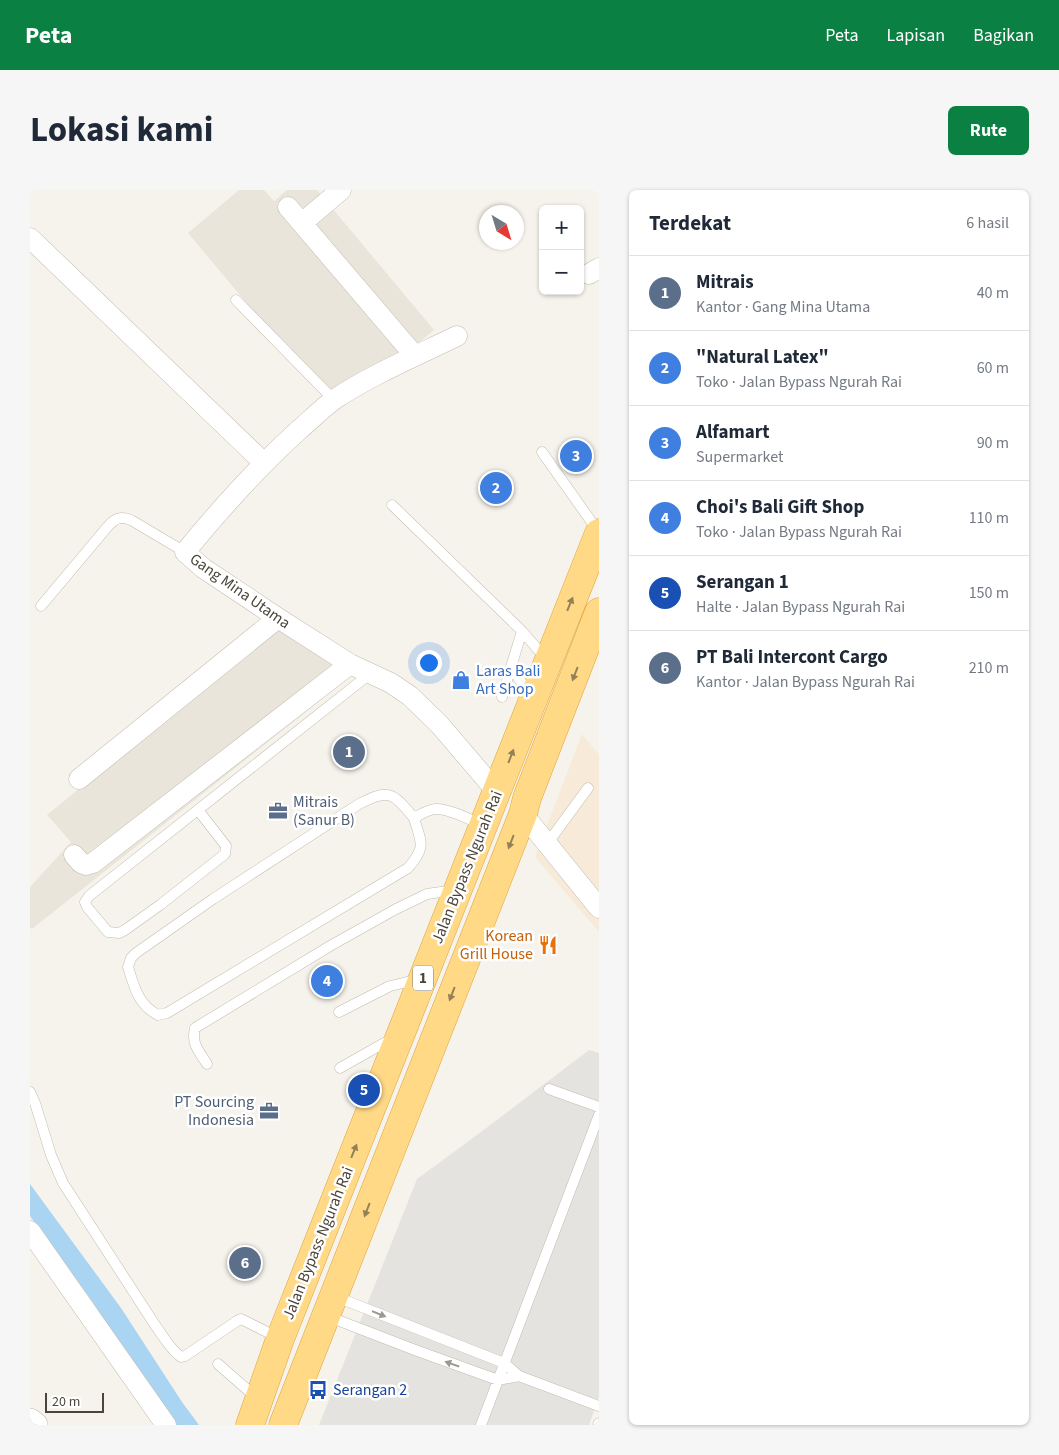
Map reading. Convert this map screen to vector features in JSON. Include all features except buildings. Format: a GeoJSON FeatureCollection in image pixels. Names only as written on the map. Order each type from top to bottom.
{"type":"FeatureCollection","features":[{"type":"Feature","properties":{"kind":"highway","name":"Jalan Bypass Ngurah Rai"},"geometry":{"type":"LineString","coordinates":[[254,1412],[280,1339],[599,532]]}},
{"type":"Feature","properties":{"kind":"highway","name":"Jalan Bypass Ngurah Rai"},"geometry":{"type":"LineString","coordinates":[[283,1425],[599,612]]}},
{"type":"Feature","properties":{"kind":"street"},"geometry":{"type":"LineString","coordinates":[[302,223],[341,190]]}},
{"type":"Feature","properties":{"kind":"street"},"geometry":{"type":"LineString","coordinates":[[288,207],[415,356]]}},
{"type":"Feature","properties":{"kind":"street"},"geometry":{"type":"LineString","coordinates":[[30,238],[264,463]]}},
{"type":"Feature","properties":{"kind":"street","name":"Gang Mina Utama"},"geometry":{"type":"LineString","coordinates":[[457,336],[377,374],[334,400],[264,463],[223,506],[185,552],[203,568],[278,618],[350,664],[391,683],[410,696],[424,709],[497,792]]}},
{"type":"Feature","properties":{"kind":"street"},"geometry":{"type":"LineString","coordinates":[[79,779],[278,618]]}},
{"type":"Feature","properties":{"kind":"street"},"geometry":{"type":"LineString","coordinates":[[74,855],[81,863],[86,865],[93,863],[350,664]]}},
{"type":"Feature","properties":{"kind":"street"},"geometry":{"type":"LineString","coordinates":[[522,814],[599,908]]}},
{"type":"Feature","properties":{"kind":"street"},"geometry":{"type":"LineString","coordinates":[[30,1231],[166,1425]]}},
{"type":"Feature","properties":{"kind":"street"},"geometry":{"type":"LineString","coordinates":[[30,1421],[35,1425]]}},
{"type":"Feature","properties":{"kind":"lane"},"geometry":{"type":"LineString","coordinates":[[236,300],[334,400]]}},
{"type":"Feature","properties":{"kind":"lane"},"geometry":{"type":"LineString","coordinates":[[542,452],[599,532]]}},
{"type":"Feature","properties":{"kind":"lane"},"geometry":{"type":"LineString","coordinates":[[392,505],[522,631],[548,660]]}},
{"type":"Feature","properties":{"kind":"lane"},"geometry":{"type":"LineString","coordinates":[[40,606],[118,517],[131,520],[185,552]]}},
{"type":"Feature","properties":{"kind":"lane"},"geometry":{"type":"LineString","coordinates":[[502,697],[522,631]]}},
{"type":"Feature","properties":{"kind":"lane"},"geometry":{"type":"LineString","coordinates":[[511,667],[533,699]]}},
{"type":"Feature","properties":{"kind":"lane"},"geometry":{"type":"LineString","coordinates":[[198,810],[226,846],[225,854],[125,930],[119,933],[108,932],[87,907],[86,898],[371,673]]}},
{"type":"Feature","properties":{"kind":"lane"},"geometry":{"type":"LineString","coordinates":[[547,844],[588,788]]}},
{"type":"Feature","properties":{"kind":"lane"},"geometry":{"type":"LineString","coordinates":[[387,794],[401,802],[414,818],[422,845],[418,856],[408,868],[167,1013],[158,1015],[150,1011],[138,996],[128,967],[131,958],[136,953],[213,899],[359,804],[376,795],[387,794]]}},
{"type":"Feature","properties":{"kind":"lane"},"geometry":{"type":"LineString","coordinates":[[414,818],[436,809],[454,813],[482,825]]}},
{"type":"Feature","properties":{"kind":"lane"},"geometry":{"type":"LineString","coordinates":[[207,1064],[196,1046],[193,1036],[195,1028],[330,946],[413,900],[427,894],[458,889]]}},
{"type":"Feature","properties":{"kind":"lane"},"geometry":{"type":"LineString","coordinates":[[339,1012],[390,986],[423,978]]}},
{"type":"Feature","properties":{"kind":"lane"},"geometry":{"type":"LineString","coordinates":[[340,1068],[400,1034]]}},
{"type":"Feature","properties":{"kind":"lane"},"geometry":{"type":"LineString","coordinates":[[549,1089],[599,1106]]}},
{"type":"Feature","properties":{"kind":"lane"},"geometry":{"type":"LineString","coordinates":[[30,1092],[51,1155],[63,1183],[150,1318],[178,1355],[181,1357],[185,1356],[241,1319],[280,1339]]}},
{"type":"Feature","properties":{"kind":"lane"},"geometry":{"type":"LineString","coordinates":[[481,1425],[599,1115]]}},
{"type":"Feature","properties":{"kind":"lane"},"geometry":{"type":"LineString","coordinates":[[330,1306],[504,1364],[519,1376],[599,1406]]}},
{"type":"Feature","properties":{"kind":"lane"},"geometry":{"type":"LineString","coordinates":[[330,1306],[415,1350],[498,1380],[519,1376]]}},
{"type":"Feature","properties":{"kind":"lane"},"geometry":{"type":"LineString","coordinates":[[218,1364],[254,1412]]}},
{"type":"Feature","properties":{"kind":"shaded area"},"geometry":{"type":"Polygon","coordinates":[[[239,190],[264,190],[274,201],[287,190],[317,190],[434,330],[337,411],[188,233],[239,190]]]}},
{"type":"Feature","properties":{"kind":"shaded area"},"geometry":{"type":"Polygon","coordinates":[[[276,627],[355,673],[32,929],[30,927],[30,887],[71,842],[47,815],[276,627]]]}},
{"type":"Feature","properties":{"kind":"shaded area"},"geometry":{"type":"Polygon","coordinates":[[[582,734],[599,755],[599,932],[535,857],[582,734]]]}},
{"type":"Feature","properties":{"kind":"shaded area"},"geometry":{"type":"Polygon","coordinates":[[[589,1050],[599,1053],[599,1397],[589,1425],[319,1425],[417,1179],[589,1050]]]}},
{"type":"Feature","properties":{"kind":"water"},"geometry":{"type":"Polygon","coordinates":[[[30,1184],[121,1308],[199,1425],[175,1425],[163,1411],[92,1301],[30,1216],[30,1184]]]}},
{"type":"Feature","properties":{"kind":"place","name":"Alfamart"},"geometry":{"type":"Point","coordinates":[576,456]}},
{"type":"Feature","properties":{"kind":"place","name":"\"Natural Latex\""},"geometry":{"type":"Point","coordinates":[496,488]}},
{"type":"Feature","properties":{"kind":"place","name":"Laras Bali Art Shop"},"geometry":{"type":"Point","coordinates":[461,680]}},
{"type":"Feature","properties":{"kind":"place","name":"Mitrais"},"geometry":{"type":"Point","coordinates":[349,752]}},
{"type":"Feature","properties":{"kind":"place","name":"Mitrais (Sanur B)"},"geometry":{"type":"Point","coordinates":[278,811]}},
{"type":"Feature","properties":{"kind":"place","name":"Korean Grill House"},"geometry":{"type":"Point","coordinates":[548,945]}},
{"type":"Feature","properties":{"kind":"place","name":"Choi's Bali Gift Shop"},"geometry":{"type":"Point","coordinates":[327,981]}},
{"type":"Feature","properties":{"kind":"place","name":"Serangan 1"},"geometry":{"type":"Point","coordinates":[364,1090]}},
{"type":"Feature","properties":{"kind":"place","name":"PT Sourcing Indonesia"},"geometry":{"type":"Point","coordinates":[269,1111]}},
{"type":"Feature","properties":{"kind":"place","name":"PT Bali Intercont Cargo"},"geometry":{"type":"Point","coordinates":[245,1263]}},
{"type":"Feature","properties":{"kind":"place","name":"Serangan 2"},"geometry":{"type":"Point","coordinates":[318,1390]}}]}
